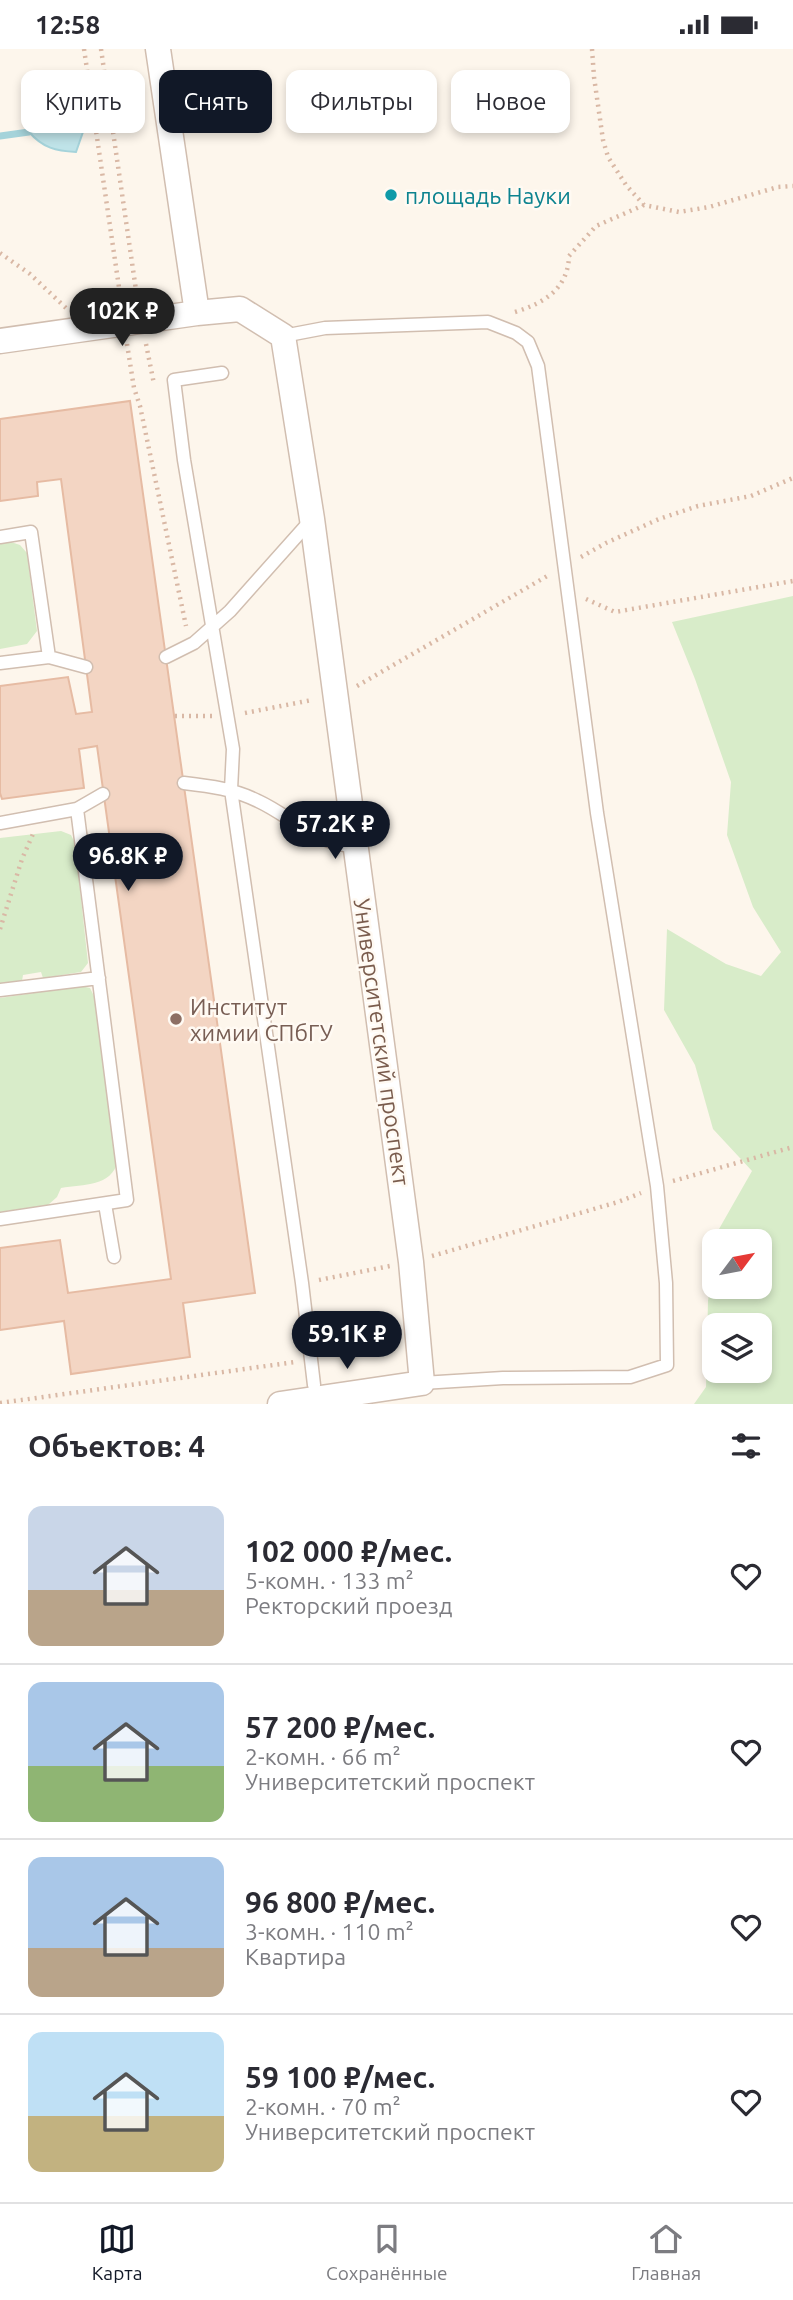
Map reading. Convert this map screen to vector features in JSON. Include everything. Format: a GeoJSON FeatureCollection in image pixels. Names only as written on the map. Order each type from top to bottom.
{"type":"FeatureCollection","features":[{"type":"Feature","properties":{"kind":"street"},"geometry":{"type":"LineString","coordinates":[[158,49],[197,313]]}},
{"type":"Feature","properties":{"kind":"street"},"geometry":{"type":"LineString","coordinates":[[0,341],[240,309],[283,335]]}},
{"type":"Feature","properties":{"kind":"street","name":"Университетский проспект"},"geometry":{"type":"LineString","coordinates":[[283,335],[312,519],[356,846],[411,1262],[422,1383]]}},
{"type":"Feature","properties":{"kind":"street"},"geometry":{"type":"LineString","coordinates":[[280,1404],[422,1383]]}},
{"type":"Feature","properties":{"kind":"lane"},"geometry":{"type":"LineString","coordinates":[[283,335],[325,328],[488,322],[516,333],[528,342],[538,366],[597,813],[657,1186],[666,1283],[667,1365],[630,1377],[503,1378],[422,1383]]}},
{"type":"Feature","properties":{"kind":"lane"},"geometry":{"type":"LineString","coordinates":[[222,373],[174,380],[184,460],[233,749],[231,790],[302,1283],[314,1385]]}},
{"type":"Feature","properties":{"kind":"lane"},"geometry":{"type":"LineString","coordinates":[[166,657],[194,642],[230,611],[312,519]]}},
{"type":"Feature","properties":{"kind":"lane"},"geometry":{"type":"LineString","coordinates":[[0,537],[31,531],[49,657]]}},
{"type":"Feature","properties":{"kind":"lane"},"geometry":{"type":"LineString","coordinates":[[0,663],[49,657],[86,667]]}},
{"type":"Feature","properties":{"kind":"lane"},"geometry":{"type":"LineString","coordinates":[[184,783],[231,790],[260,801],[323,840],[340,846],[356,846]]}},
{"type":"Feature","properties":{"kind":"lane"},"geometry":{"type":"LineString","coordinates":[[0,823],[77,809],[103,794]]}},
{"type":"Feature","properties":{"kind":"lane"},"geometry":{"type":"LineString","coordinates":[[0,1219],[127,1200],[77,809]]}},
{"type":"Feature","properties":{"kind":"lane"},"geometry":{"type":"LineString","coordinates":[[0,990],[99,978]]}},
{"type":"Feature","properties":{"kind":"lane"},"geometry":{"type":"LineString","coordinates":[[105,1204],[114,1257]]}},
{"type":"Feature","properties":{"kind":"path"},"geometry":{"type":"LineString","coordinates":[[85,49],[133,323],[154,384]]}},
{"type":"Feature","properties":{"kind":"path"},"geometry":{"type":"LineString","coordinates":[[101,49],[133,323],[134,388],[187,630],[194,642]]}},
{"type":"Feature","properties":{"kind":"path"},"geometry":{"type":"LineString","coordinates":[[592,49],[594,77],[608,156],[626,185],[644,205]]}},
{"type":"Feature","properties":{"kind":"path"},"geometry":{"type":"LineString","coordinates":[[488,322],[523,310],[544,299],[564,281],[569,271],[569,256],[596,226],[644,205],[679,212],[709,207],[778,187],[793,186]]}},
{"type":"Feature","properties":{"kind":"path"},"geometry":{"type":"LineString","coordinates":[[0,254],[30,274],[74,314],[97,328]]}},
{"type":"Feature","properties":{"kind":"path"},"geometry":{"type":"LineString","coordinates":[[174,716],[228,716],[335,696],[352,689],[606,543],[659,519],[698,506],[751,496],[793,478]]}},
{"type":"Feature","properties":{"kind":"path"},"geometry":{"type":"LineString","coordinates":[[569,592],[615,612],[793,581]]}},
{"type":"Feature","properties":{"kind":"path"},"geometry":{"type":"LineString","coordinates":[[0,929],[22,859],[45,814]]}},
{"type":"Feature","properties":{"kind":"path"},"geometry":{"type":"LineString","coordinates":[[302,1283],[411,1262],[618,1202],[657,1186],[724,1165],[793,1147]]}},
{"type":"Feature","properties":{"kind":"path"},"geometry":{"type":"LineString","coordinates":[[0,1403],[310,1360]]}},
{"type":"Feature","properties":{"kind":"green space"},"geometry":{"type":"Polygon","coordinates":[[[11,542],[20,545],[27,553],[37,631],[27,644],[0,649],[0,544],[11,542]]]}},
{"type":"Feature","properties":{"kind":"green space"},"geometry":{"type":"Polygon","coordinates":[[[793,596],[793,1404],[694,1404],[706,1383],[772,1383],[772,1313],[708,1313],[708,1299],[772,1299],[772,1229],[719,1229],[752,1171],[713,1129],[695,1065],[664,1010],[667,929],[726,964],[761,976],[781,952],[753,907],[727,835],[731,782],[672,622],[793,596]]]}},
{"type":"Feature","properties":{"kind":"green space"},"geometry":{"type":"Polygon","coordinates":[[[61,831],[71,835],[75,843],[88,963],[81,972],[43,978],[41,972],[23,975],[22,981],[0,984],[0,838],[61,831]]]}},
{"type":"Feature","properties":{"kind":"green space"},"geometry":{"type":"Polygon","coordinates":[[[81,986],[90,988],[95,998],[118,1161],[109,1176],[103,1180],[61,1188],[57,1197],[48,1205],[0,1212],[0,998],[81,986]]]}},
{"type":"Feature","properties":{"kind":"water"},"geometry":{"type":"Polygon","coordinates":[[[30,133],[83,133],[76,152],[50,148],[30,133]]]}},
{"type":"Feature","properties":{"kind":"building","name":"Институт химии СПбГУ"},"geometry":{"type":"Polygon","coordinates":[[[130,401],[255,1293],[183,1303],[190,1357],[71,1374],[64,1321],[0,1330],[0,1248],[60,1240],[68,1293],[171,1279],[97,746],[79,749],[84,788],[2,799],[0,793],[0,686],[68,677],[76,714],[92,712],[61,479],[37,482],[38,496],[0,501],[0,419],[130,401]]]}},
{"type":"Feature","properties":{"kind":"waterway"},"geometry":{"type":"LineString","coordinates":[[0,136],[22,133]]}},
{"type":"Feature","properties":{"kind":"place","name":"площадь Науки"},"geometry":{"type":"Point","coordinates":[391,195]}},
{"type":"Feature","properties":{"kind":"place","name":"Институт химии СПбГУ"},"geometry":{"type":"Point","coordinates":[176,1019]}}]}
